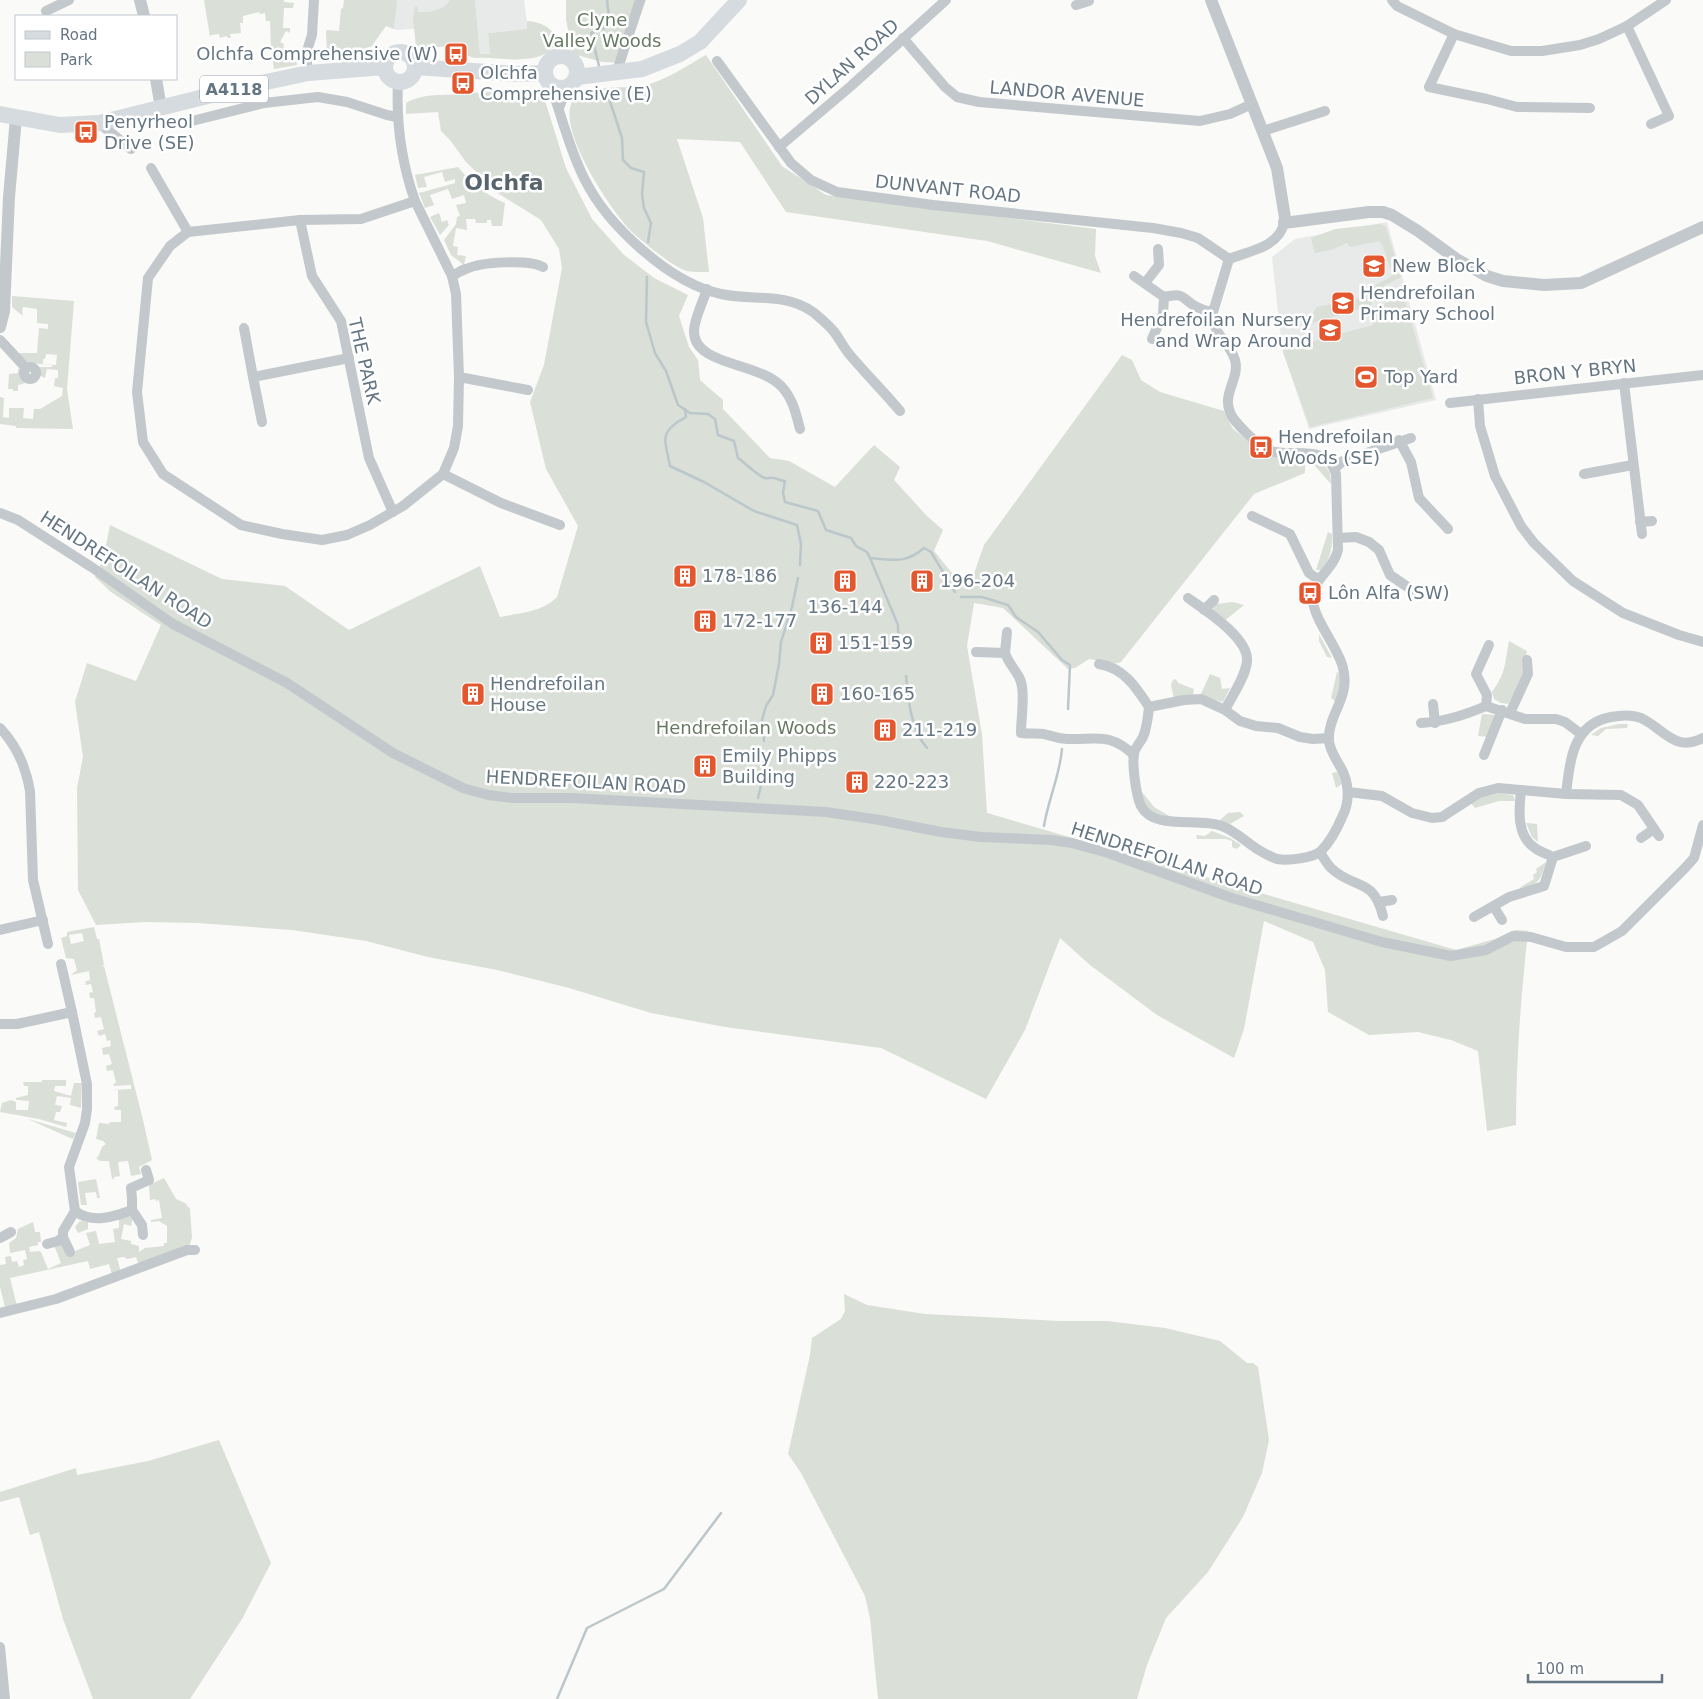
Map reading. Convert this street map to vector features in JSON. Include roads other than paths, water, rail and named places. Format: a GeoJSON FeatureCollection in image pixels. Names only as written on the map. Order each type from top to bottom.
{"type":"FeatureCollection","features":[{"type":"Feature","properties":{"kind":"main road"},"geometry":{"type":"LineString","coordinates":[[415,67],[516,74],[548,79],[558,88],[573,76],[642,69],[680,54],[700,42],[739,0]]}},
{"type":"Feature","properties":{"kind":"main road"},"geometry":{"type":"LineString","coordinates":[[400,52],[411,56],[415,67],[408,80],[398,82],[389,77],[385,67],[388,58],[400,52]]}},
{"type":"Feature","properties":{"kind":"main road"},"geometry":{"type":"LineString","coordinates":[[548,79],[547,64],[556,57],[568,57],[573,76]]}},
{"type":"Feature","properties":{"kind":"main road","name":"A4118"},"geometry":{"type":"LineString","coordinates":[[0,114],[60,125],[98,123],[308,73],[385,67]]}},
{"type":"Feature","properties":{"kind":"street"},"geometry":{"type":"LineString","coordinates":[[46,11],[69,0]]}},
{"type":"Feature","properties":{"kind":"street"},"geometry":{"type":"LineString","coordinates":[[140,0],[144,15]]}},
{"type":"Feature","properties":{"kind":"street"},"geometry":{"type":"LineString","coordinates":[[308,73],[306,54],[312,35],[314,0]]}},
{"type":"Feature","properties":{"kind":"street"},"geometry":{"type":"LineString","coordinates":[[618,71],[640,0]]}},
{"type":"Feature","properties":{"kind":"street","name":"DYLAN ROAD"},"geometry":{"type":"LineString","coordinates":[[779,147],[946,0]]}},
{"type":"Feature","properties":{"kind":"street"},"geometry":{"type":"LineString","coordinates":[[1104,662],[1122,672],[1134,684],[1149,707],[1143,737],[1138,743],[1134,754],[1138,798],[1148,816],[1161,820],[1207,822],[1222,826],[1258,850],[1277,859],[1302,858],[1320,852],[1334,834],[1343,816],[1348,792],[1346,780],[1333,755],[1329,738],[1332,724],[1342,700],[1345,679],[1339,654],[1313,606],[1312,595],[1319,580],[1336,559],[1338,538],[1334,468],[1326,460],[1307,452],[1288,453],[1268,450],[1246,432],[1230,414],[1228,396],[1236,362],[1214,326],[1214,312],[1229,259],[1268,244],[1280,234],[1285,218],[1276,168],[1212,0]]}},
{"type":"Feature","properties":{"kind":"street"},"geometry":{"type":"LineString","coordinates":[[1392,0],[1397,6],[1454,34],[1511,50],[1542,51],[1580,45],[1599,39],[1628,26],[1666,0]]}},
{"type":"Feature","properties":{"kind":"street"},"geometry":{"type":"LineString","coordinates":[[1628,26],[1669,116],[1651,124]]}},
{"type":"Feature","properties":{"kind":"street"},"geometry":{"type":"LineString","coordinates":[[1454,34],[1430,87],[1518,107],[1590,108]]}},
{"type":"Feature","properties":{"kind":"street","name":"LANDOR AVENUE"},"geometry":{"type":"LineString","coordinates":[[903,38],[945,87],[957,97],[979,102],[1200,121],[1230,114],[1252,104]]}},
{"type":"Feature","properties":{"kind":"street","name":"DUNVANT ROAD"},"geometry":{"type":"LineString","coordinates":[[717,61],[791,163],[811,180],[838,192],[924,204],[1153,228],[1198,238],[1229,259]]}},
{"type":"Feature","properties":{"kind":"street"},"geometry":{"type":"LineString","coordinates":[[559,108],[573,76]]}},
{"type":"Feature","properties":{"kind":"street"},"geometry":{"type":"LineString","coordinates":[[548,79],[559,108],[569,144],[585,182],[606,213],[632,240],[660,264],[684,279],[707,289],[720,294],[770,297],[792,302],[812,312],[834,331],[848,354],[884,391],[900,411]]}},
{"type":"Feature","properties":{"kind":"street"},"geometry":{"type":"LineString","coordinates":[[156,80],[161,108]]}},
{"type":"Feature","properties":{"kind":"street"},"geometry":{"type":"LineString","coordinates":[[398,82],[397,117],[411,190],[452,276],[456,294],[459,376],[458,426],[454,448],[443,474],[403,506],[370,525],[347,535],[322,540],[302,538],[241,525],[163,474],[143,442],[137,392],[148,278],[170,246],[188,232],[300,220],[361,218],[415,201]]}},
{"type":"Feature","properties":{"kind":"street"},"geometry":{"type":"LineString","coordinates":[[188,122],[264,103],[318,97],[347,102],[397,117]]}},
{"type":"Feature","properties":{"kind":"street"},"geometry":{"type":"LineString","coordinates":[[1263,131],[1325,111]]}},
{"type":"Feature","properties":{"kind":"street"},"geometry":{"type":"LineString","coordinates":[[0,327],[4,311],[9,197],[16,118]]}},
{"type":"Feature","properties":{"kind":"street"},"geometry":{"type":"LineString","coordinates":[[98,123],[131,149]]}},
{"type":"Feature","properties":{"kind":"street"},"geometry":{"type":"LineString","coordinates":[[151,168],[188,232]]}},
{"type":"Feature","properties":{"kind":"street"},"geometry":{"type":"LineString","coordinates":[[1284,223],[1382,212],[1405,222],[1458,260],[1488,276],[1503,281],[1544,285],[1581,283],[1703,227]]}},
{"type":"Feature","properties":{"kind":"street","name":"THE PARK"},"geometry":{"type":"LineString","coordinates":[[300,220],[312,276],[341,321],[369,458],[393,512]]}},
{"type":"Feature","properties":{"kind":"street"},"geometry":{"type":"LineString","coordinates":[[1145,283],[1159,265],[1158,249]]}},
{"type":"Feature","properties":{"kind":"street"},"geometry":{"type":"LineString","coordinates":[[452,276],[466,268],[496,263],[517,262],[537,264],[543,267]]}},
{"type":"Feature","properties":{"kind":"street"},"geometry":{"type":"LineString","coordinates":[[1134,276],[1164,297],[1177,294],[1184,296],[1197,307],[1214,312]]}},
{"type":"Feature","properties":{"kind":"street"},"geometry":{"type":"LineString","coordinates":[[707,289],[694,330],[700,349],[709,356],[772,378],[783,387],[794,405],[800,429]]}},
{"type":"Feature","properties":{"kind":"street"},"geometry":{"type":"LineString","coordinates":[[1152,339],[1163,314],[1164,297]]}},
{"type":"Feature","properties":{"kind":"street"},"geometry":{"type":"LineString","coordinates":[[244,328],[262,422]]}},
{"type":"Feature","properties":{"kind":"street"},"geometry":{"type":"LineString","coordinates":[[0,340],[26,368]]}},
{"type":"Feature","properties":{"kind":"street"},"geometry":{"type":"LineString","coordinates":[[253,376],[349,358]]}},
{"type":"Feature","properties":{"kind":"street","name":"BRON Y BRYN"},"geometry":{"type":"LineString","coordinates":[[1450,403],[1703,374]]}},
{"type":"Feature","properties":{"kind":"street"},"geometry":{"type":"LineString","coordinates":[[459,376],[528,390]]}},
{"type":"Feature","properties":{"kind":"street"},"geometry":{"type":"LineString","coordinates":[[1624,383],[1642,534]]}},
{"type":"Feature","properties":{"kind":"street"},"geometry":{"type":"LineString","coordinates":[[1478,399],[1480,426],[1495,476],[1521,526],[1534,543],[1573,581],[1623,613],[1679,635],[1703,642]]}},
{"type":"Feature","properties":{"kind":"street"},"geometry":{"type":"LineString","coordinates":[[1334,468],[1343,462],[1399,440],[1411,438]]}},
{"type":"Feature","properties":{"kind":"street"},"geometry":{"type":"LineString","coordinates":[[1399,440],[1411,462],[1419,498],[1448,529]]}},
{"type":"Feature","properties":{"kind":"street"},"geometry":{"type":"LineString","coordinates":[[1584,474],[1633,466]]}},
{"type":"Feature","properties":{"kind":"street"},"geometry":{"type":"LineString","coordinates":[[443,474],[501,503],[560,525]]}},
{"type":"Feature","properties":{"kind":"street","name":"HENDREFOILAN ROAD"},"geometry":{"type":"LineString","coordinates":[[0,513],[18,520],[93,568],[181,629],[287,683],[393,753],[463,788],[488,795],[512,798],[581,798],[826,812],[941,832],[981,837],[1051,840],[1072,843],[1108,853],[1241,901],[1382,942],[1451,956],[1486,950],[1513,936],[1531,937],[1566,947],[1594,946],[1622,931],[1686,867],[1694,858],[1703,825]]}},
{"type":"Feature","properties":{"kind":"street"},"geometry":{"type":"LineString","coordinates":[[1252,516],[1290,534],[1298,555],[1309,573],[1319,580]]}},
{"type":"Feature","properties":{"kind":"street"},"geometry":{"type":"LineString","coordinates":[[1640,522],[1652,521]]}},
{"type":"Feature","properties":{"kind":"street"},"geometry":{"type":"LineString","coordinates":[[1338,538],[1356,537],[1369,542],[1379,550],[1390,575],[1418,594]]}},
{"type":"Feature","properties":{"kind":"street"},"geometry":{"type":"LineString","coordinates":[[1188,598],[1224,626],[1247,652],[1245,671],[1226,710]]}},
{"type":"Feature","properties":{"kind":"street"},"geometry":{"type":"LineString","coordinates":[[1204,610],[1214,600]]}},
{"type":"Feature","properties":{"kind":"street"},"geometry":{"type":"LineString","coordinates":[[1007,632],[1005,652],[1009,663],[1020,677],[1022,686],[1021,733],[1042,734],[1067,739],[1109,739],[1127,748],[1134,754]]}},
{"type":"Feature","properties":{"kind":"street"},"geometry":{"type":"LineString","coordinates":[[1486,706],[1487,695],[1476,674],[1489,645]]}},
{"type":"Feature","properties":{"kind":"street"},"geometry":{"type":"LineString","coordinates":[[976,652],[1005,652]]}},
{"type":"Feature","properties":{"kind":"street"},"geometry":{"type":"LineString","coordinates":[[1484,756],[1528,674],[1527,660]]}},
{"type":"Feature","properties":{"kind":"street"},"geometry":{"type":"LineString","coordinates":[[1149,707],[1184,700],[1201,699],[1226,710],[1240,721],[1256,726],[1278,728],[1300,737],[1313,739],[1329,738]]}},
{"type":"Feature","properties":{"kind":"street"},"geometry":{"type":"LineString","coordinates":[[1433,704],[1435,723]]}},
{"type":"Feature","properties":{"kind":"street"},"geometry":{"type":"LineString","coordinates":[[1421,723],[1435,723],[1468,714],[1486,706],[1526,719],[1556,719],[1565,722],[1581,734]]}},
{"type":"Feature","properties":{"kind":"street"},"geometry":{"type":"LineString","coordinates":[[1566,794],[1574,747],[1581,734],[1592,724],[1606,718],[1622,715],[1639,718],[1667,737],[1678,742],[1690,743],[1703,738]]}},
{"type":"Feature","properties":{"kind":"street"},"geometry":{"type":"LineString","coordinates":[[0,728],[16,750],[28,781],[33,880],[48,944]]}},
{"type":"Feature","properties":{"kind":"street"},"geometry":{"type":"LineString","coordinates":[[1348,792],[1382,796],[1412,813],[1432,818],[1442,817],[1452,812],[1479,793],[1498,788],[1566,794],[1621,795],[1638,806],[1657,833],[1641,838]]}},
{"type":"Feature","properties":{"kind":"street"},"geometry":{"type":"LineString","coordinates":[[1521,790],[1518,810],[1522,830],[1534,848],[1553,857],[1586,846]]}},
{"type":"Feature","properties":{"kind":"street"},"geometry":{"type":"LineString","coordinates":[[1320,852],[1330,868],[1346,879],[1362,884],[1371,890],[1379,902],[1383,916]]}},
{"type":"Feature","properties":{"kind":"street"},"geometry":{"type":"LineString","coordinates":[[1474,917],[1509,897],[1544,886],[1553,857]]}},
{"type":"Feature","properties":{"kind":"street"},"geometry":{"type":"LineString","coordinates":[[1379,902],[1392,900]]}},
{"type":"Feature","properties":{"kind":"street"},"geometry":{"type":"LineString","coordinates":[[1494,907],[1502,920]]}},
{"type":"Feature","properties":{"kind":"street"},"geometry":{"type":"LineString","coordinates":[[0,930],[43,920]]}},
{"type":"Feature","properties":{"kind":"street"},"geometry":{"type":"LineString","coordinates":[[61,964],[87,1084],[88,1109],[69,1167],[74,1211],[63,1231],[63,1237],[70,1252]]}},
{"type":"Feature","properties":{"kind":"street"},"geometry":{"type":"LineString","coordinates":[[0,1024],[17,1024],[72,1012]]}},
{"type":"Feature","properties":{"kind":"street"},"geometry":{"type":"LineString","coordinates":[[143,1235],[142,1225],[135,1213],[130,1188],[149,1180],[146,1170]]}},
{"type":"Feature","properties":{"kind":"street"},"geometry":{"type":"LineString","coordinates":[[74,1211],[79,1214],[103,1218],[135,1213]]}},
{"type":"Feature","properties":{"kind":"street"},"geometry":{"type":"LineString","coordinates":[[0,1238],[11,1232]]}},
{"type":"Feature","properties":{"kind":"street"},"geometry":{"type":"LineString","coordinates":[[47,1244],[58,1241],[63,1237]]}},
{"type":"Feature","properties":{"kind":"street"},"geometry":{"type":"LineString","coordinates":[[0,1313],[56,1299],[187,1250],[195,1250]]}},
{"type":"Feature","properties":{"kind":"street"},"geometry":{"type":"LineString","coordinates":[[0,1647],[5,1699]]}},
{"type":"Feature","properties":{"kind":"waterway"},"geometry":{"type":"LineString","coordinates":[[599,66],[591,33],[610,26],[607,0]]}},
{"type":"Feature","properties":{"kind":"waterway"},"geometry":{"type":"LineString","coordinates":[[606,89],[622,138],[623,160],[631,168],[644,172],[642,194],[644,208],[651,223],[648,242]]}},
{"type":"Feature","properties":{"kind":"waterway"},"geometry":{"type":"LineString","coordinates":[[647,277],[646,322],[655,353],[666,371],[678,405],[690,413],[708,414],[715,419],[718,435],[734,441],[738,458],[762,477],[785,481],[783,493],[785,502],[818,511],[826,530],[851,538],[856,546],[867,552],[870,558],[905,559],[924,548],[931,552],[955,592]]}},
{"type":"Feature","properties":{"kind":"waterway"},"geometry":{"type":"LineString","coordinates":[[685,409],[686,417],[677,422],[667,432],[665,443],[670,466],[704,482],[754,511],[797,525],[801,544],[800,565]]}},
{"type":"Feature","properties":{"kind":"waterway"},"geometry":{"type":"LineString","coordinates":[[870,558],[898,625],[904,649]]}},
{"type":"Feature","properties":{"kind":"waterway"},"geometry":{"type":"LineString","coordinates":[[764,741],[762,720],[766,706],[773,695],[781,642],[792,607],[798,578]]}},
{"type":"Feature","properties":{"kind":"waterway"},"geometry":{"type":"LineString","coordinates":[[961,597],[982,597],[1008,605],[1016,617],[1038,632],[1062,660],[1070,665],[1068,709]]}},
{"type":"Feature","properties":{"kind":"waterway"},"geometry":{"type":"LineString","coordinates":[[906,676],[909,704],[914,723],[927,748]]}},
{"type":"Feature","properties":{"kind":"waterway"},"geometry":{"type":"LineString","coordinates":[[1044,826],[1062,749]]}},
{"type":"Feature","properties":{"kind":"waterway"},"geometry":{"type":"LineString","coordinates":[[758,798],[764,773],[764,761]]}},
{"type":"Feature","properties":{"kind":"waterway"},"geometry":{"type":"LineString","coordinates":[[557,1699],[587,1628],[664,1589],[721,1513]]}},
{"type":"Feature","properties":{"kind":"place","name":"Olchfa Comprehensive (W)"},"geometry":{"type":"Point","coordinates":[456,54]}},
{"type":"Feature","properties":{"kind":"place","name":"Olchfa Comprehensive (E)"},"geometry":{"type":"Point","coordinates":[463,83]}},
{"type":"Feature","properties":{"kind":"place","name":"Penyrheol Drive (SE)"},"geometry":{"type":"Point","coordinates":[86,132]}},
{"type":"Feature","properties":{"kind":"place","name":"New Block"},"geometry":{"type":"Point","coordinates":[1374,266]}},
{"type":"Feature","properties":{"kind":"place","name":"Hendrefoilan Primary School"},"geometry":{"type":"Point","coordinates":[1343,303]}},
{"type":"Feature","properties":{"kind":"place","name":"Hendrefoilan Nursery and Wrap Around"},"geometry":{"type":"Point","coordinates":[1330,330]}},
{"type":"Feature","properties":{"kind":"place","name":"Top Yard"},"geometry":{"type":"Point","coordinates":[1366,377]}},
{"type":"Feature","properties":{"kind":"place","name":"Hendrefoilan Woods (SE)"},"geometry":{"type":"Point","coordinates":[1261,447]}},
{"type":"Feature","properties":{"kind":"place","name":"178-186"},"geometry":{"type":"Point","coordinates":[685,576]}},
{"type":"Feature","properties":{"kind":"place","name":"136-144"},"geometry":{"type":"Point","coordinates":[845,581]}},
{"type":"Feature","properties":{"kind":"place","name":"196-204"},"geometry":{"type":"Point","coordinates":[922,581]}},
{"type":"Feature","properties":{"kind":"place","name":"Lôn Alfa (SW)"},"geometry":{"type":"Point","coordinates":[1310,593]}},
{"type":"Feature","properties":{"kind":"place","name":"172-177"},"geometry":{"type":"Point","coordinates":[705,621]}},
{"type":"Feature","properties":{"kind":"place","name":"151-159"},"geometry":{"type":"Point","coordinates":[821,643]}},
{"type":"Feature","properties":{"kind":"place","name":"Hendrefoilan House"},"geometry":{"type":"Point","coordinates":[473,694]}},
{"type":"Feature","properties":{"kind":"place","name":"160-165"},"geometry":{"type":"Point","coordinates":[822,694]}},
{"type":"Feature","properties":{"kind":"place","name":"211-219"},"geometry":{"type":"Point","coordinates":[885,730]}},
{"type":"Feature","properties":{"kind":"place","name":"Emily Phipps Building"},"geometry":{"type":"Point","coordinates":[705,766]}},
{"type":"Feature","properties":{"kind":"place","name":"220-223"},"geometry":{"type":"Point","coordinates":[857,782]}},
{"type":"Feature","properties":{"kind":"district","name":"Olchfa"},"geometry":{"type":"Point","coordinates":[504,182]}},
{"type":"Feature","properties":{"kind":"park label","name":"Clyne Valley Woods"},"geometry":{"type":"Point","coordinates":[602,30]}},
{"type":"Feature","properties":{"kind":"park label","name":"Hendrefoilan Woods"},"geometry":{"type":"Point","coordinates":[746,728]}}]}
